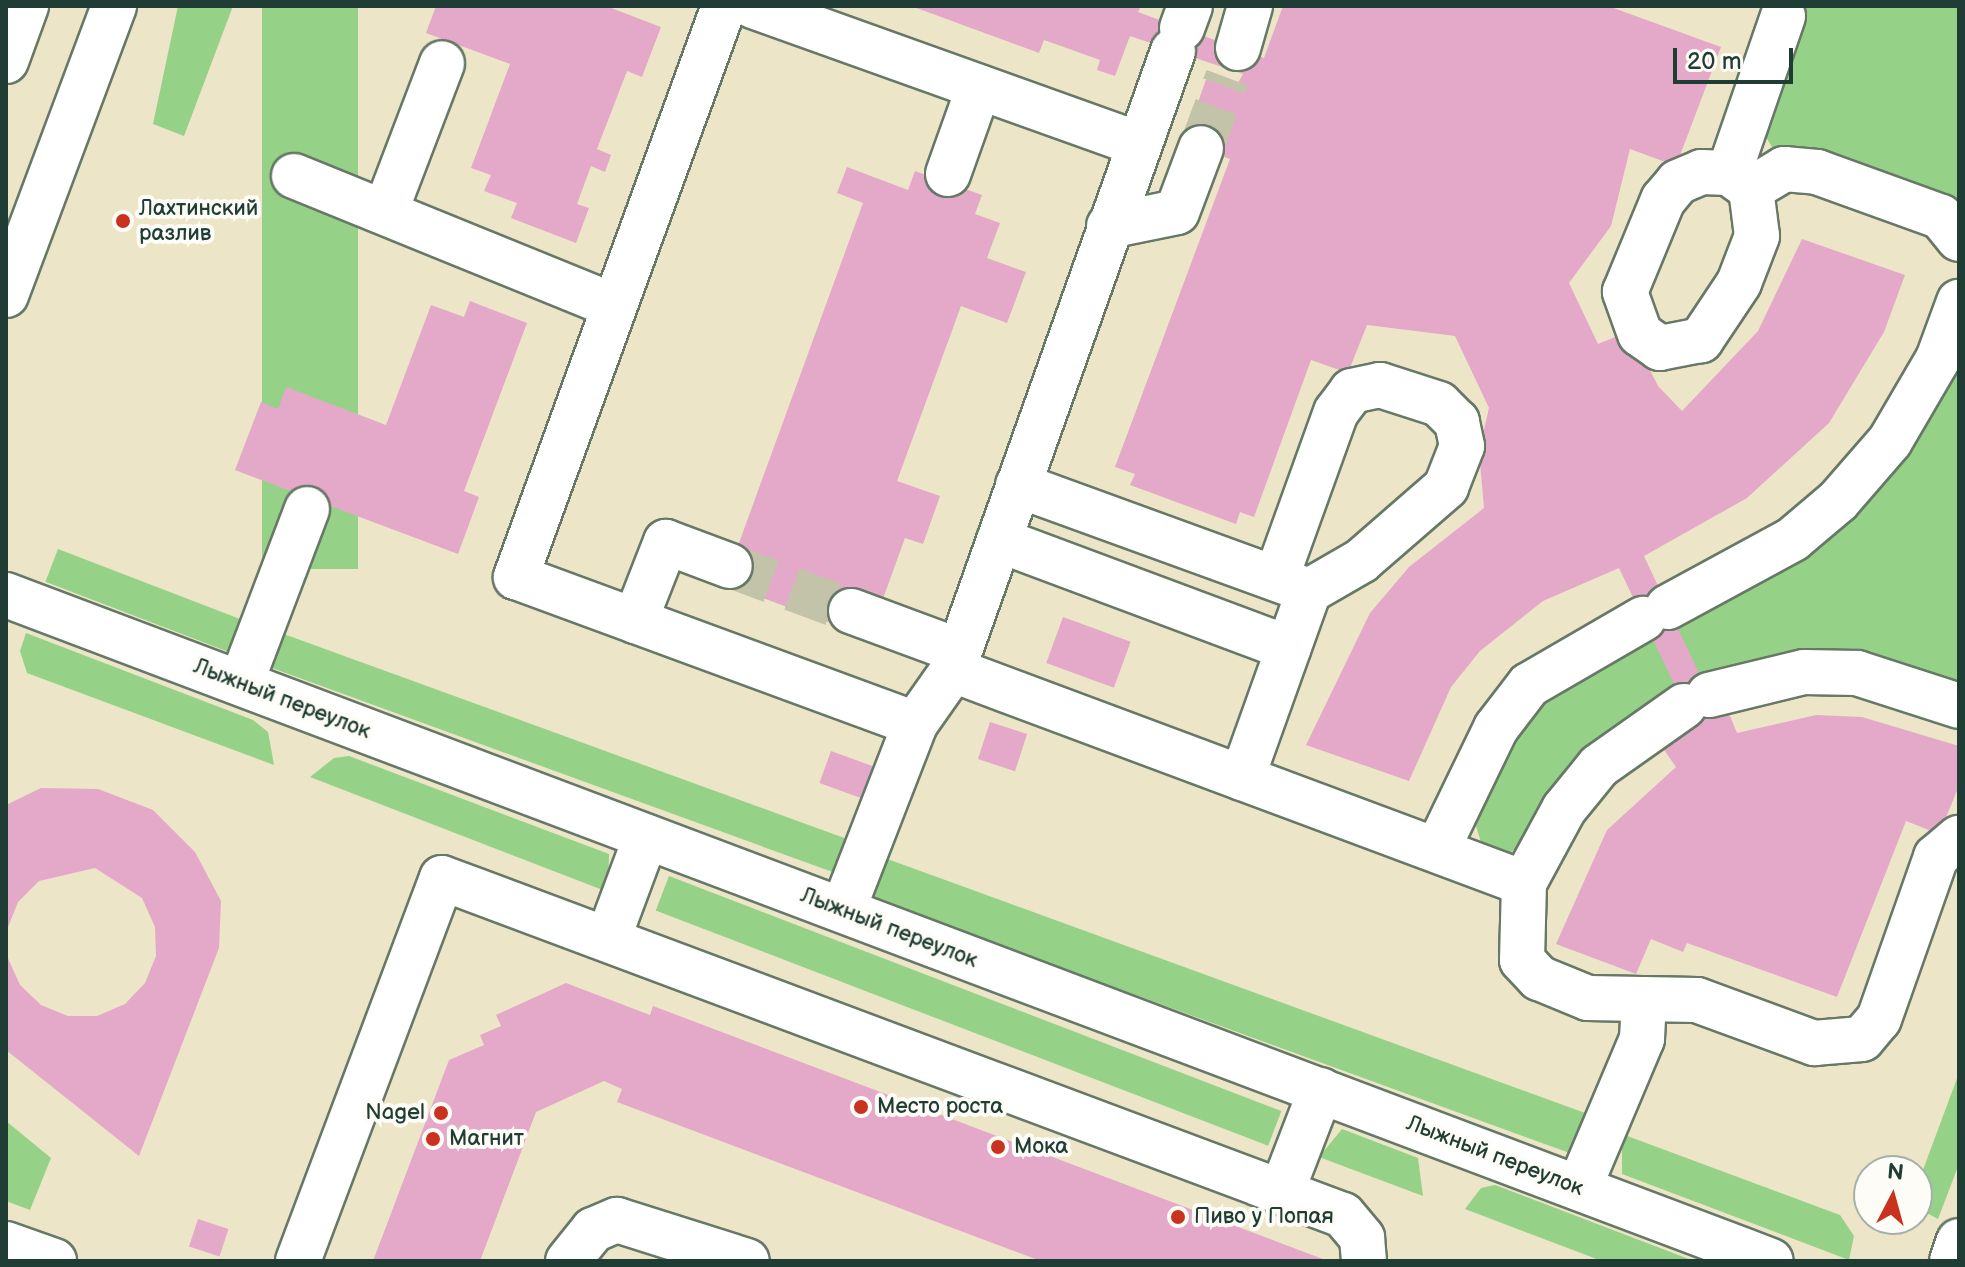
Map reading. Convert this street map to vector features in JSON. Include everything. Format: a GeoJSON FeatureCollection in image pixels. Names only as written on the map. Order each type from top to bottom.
{"type":"FeatureCollection","features":[{"type":"Feature","properties":{"kind":"street"},"geometry":{"type":"LineString","coordinates":[[6,61],[26,6]]}},
{"type":"Feature","properties":{"kind":"street"},"geometry":{"type":"LineString","coordinates":[[6,295],[114,6]]}},
{"type":"Feature","properties":{"kind":"street"},"geometry":{"type":"LineString","coordinates":[[724,6],[516,577],[915,724]]}},
{"type":"Feature","properties":{"kind":"street"},"geometry":{"type":"LineString","coordinates":[[753,6],[801,14],[979,87],[1138,144]]}},
{"type":"Feature","properties":{"kind":"street"},"geometry":{"type":"LineString","coordinates":[[1232,65],[1250,6]]}},
{"type":"Feature","properties":{"kind":"street"},"geometry":{"type":"LineString","coordinates":[[1775,9],[1740,181],[1784,169],[1817,172],[1941,217],[1959,239]]}},
{"type":"Feature","properties":{"kind":"street"},"geometry":{"type":"LineString","coordinates":[[843,910],[915,724],[956,661],[1138,144],[1182,28]]}},
{"type":"Feature","properties":{"kind":"street"},"geometry":{"type":"LineString","coordinates":[[386,210],[442,63]]}},
{"type":"Feature","properties":{"kind":"street"},"geometry":{"type":"LineString","coordinates":[[948,174],[979,87]]}},
{"type":"Feature","properties":{"kind":"street"},"geometry":{"type":"LineString","coordinates":[[1109,226],[1177,212],[1201,148]]}},
{"type":"Feature","properties":{"kind":"street"},"geometry":{"type":"LineString","coordinates":[[294,176],[386,210],[419,232],[614,306]]}},
{"type":"Feature","properties":{"kind":"street"},"geometry":{"type":"LineString","coordinates":[[1437,850],[1496,728],[1529,685],[1793,539],[1838,501],[1890,441],[1938,359],[1959,302]]}},
{"type":"Feature","properties":{"kind":"street"},"geometry":{"type":"LineString","coordinates":[[1018,485],[1292,585],[1361,561],[1446,487],[1462,446],[1457,422],[1439,404],[1380,385],[1352,391],[1336,412],[1292,585],[1288,648],[1242,778]]}},
{"type":"Feature","properties":{"kind":"street"},"geometry":{"type":"LineString","coordinates":[[241,683],[307,509]]}},
{"type":"Feature","properties":{"kind":"street"},"geometry":{"type":"LineString","coordinates":[[999,540],[1288,648]]}},
{"type":"Feature","properties":{"kind":"street"},"geometry":{"type":"LineString","coordinates":[[635,621],[666,542],[730,566]]}},
{"type":"Feature","properties":{"kind":"street","name":"Лыжный переулок"},"geometry":{"type":"LineString","coordinates":[[6,595],[1771,1261]]}},
{"type":"Feature","properties":{"kind":"street"},"geometry":{"type":"LineString","coordinates":[[851,611],[956,661],[1242,778],[1524,883]]}},
{"type":"Feature","properties":{"kind":"street"},"geometry":{"type":"LineString","coordinates":[[1959,706],[1857,673],[1804,672],[1697,701],[1599,766],[1564,809],[1524,883],[1522,960],[1539,978],[1588,998],[1697,1000],[1814,1043],[1862,1039],[1879,1019],[1936,857],[1959,838]]}},
{"type":"Feature","properties":{"kind":"street"},"geometry":{"type":"LineString","coordinates":[[608,939],[646,837]]}},
{"type":"Feature","properties":{"kind":"street"},"geometry":{"type":"LineString","coordinates":[[294,1256],[442,878],[1343,1215],[1362,1238],[1364,1261]]}},
{"type":"Feature","properties":{"kind":"street"},"geometry":{"type":"LineString","coordinates":[[1579,1188],[1642,1039],[1644,999]]}},
{"type":"Feature","properties":{"kind":"street"},"geometry":{"type":"LineString","coordinates":[[1282,1191],[1321,1090]]}},
{"type":"Feature","properties":{"kind":"street"},"geometry":{"type":"LineString","coordinates":[[568,1261],[593,1230],[617,1220],[747,1261]]}},
{"type":"Feature","properties":{"kind":"street"},"geometry":{"type":"LineString","coordinates":[[1952,1261],[1959,1241]]}},
{"type":"Feature","properties":{"kind":"street"},"geometry":{"type":"LineString","coordinates":[[6,1244],[54,1261]]}},
{"type":"Feature","properties":{"kind":"green space"},"geometry":{"type":"Polygon","coordinates":[[[178,6],[233,6],[184,136],[153,124],[178,6]]]}},
{"type":"Feature","properties":{"kind":"green space"},"geometry":{"type":"Polygon","coordinates":[[[262,6],[358,6],[358,569],[262,569],[262,6]]]}},
{"type":"Feature","properties":{"kind":"green space"},"geometry":{"type":"Polygon","coordinates":[[[1801,6],[1959,6],[1959,207],[1804,148],[1800,159],[1772,147],[1763,132],[1801,6]]]}},
{"type":"Feature","properties":{"kind":"green space"},"geometry":{"type":"Polygon","coordinates":[[[1959,349],[1959,685],[1748,664],[1510,853],[1481,842],[1476,826],[1490,778],[1542,698],[1726,598],[1959,349]]]}},
{"type":"Feature","properties":{"kind":"green space"},"geometry":{"type":"Polygon","coordinates":[[[58,549],[247,621],[234,654],[45,582],[58,549]]]}},
{"type":"Feature","properties":{"kind":"green space"},"geometry":{"type":"Polygon","coordinates":[[[26,633],[253,720],[268,732],[274,765],[27,673],[20,651],[26,633]]]}},
{"type":"Feature","properties":{"kind":"green space"},"geometry":{"type":"Polygon","coordinates":[[[281,633],[850,840],[838,874],[269,667],[281,633]]]}},
{"type":"Feature","properties":{"kind":"green space"},"geometry":{"type":"Polygon","coordinates":[[[349,756],[609,854],[608,892],[310,777],[334,758],[349,756]]]}},
{"type":"Feature","properties":{"kind":"green space"},"geometry":{"type":"Polygon","coordinates":[[[882,857],[1589,1114],[1574,1155],[867,897],[882,857]]]}},
{"type":"Feature","properties":{"kind":"green space"},"geometry":{"type":"Polygon","coordinates":[[[669,876],[1281,1111],[1268,1146],[656,911],[669,876]]]}},
{"type":"Feature","properties":{"kind":"green space"},"geometry":{"type":"Polygon","coordinates":[[[1959,1073],[1959,1164],[1938,1219],[1933,1216],[1933,1155],[1929,1155],[1959,1073]]]}},
{"type":"Feature","properties":{"kind":"green space"},"geometry":{"type":"Polygon","coordinates":[[[6,1121],[51,1158],[30,1210],[6,1201],[6,1121]]]}},
{"type":"Feature","properties":{"kind":"green space"},"geometry":{"type":"Polygon","coordinates":[[[1342,1129],[1418,1158],[1423,1196],[1319,1157],[1342,1129]]]}},
{"type":"Feature","properties":{"kind":"green space"},"geometry":{"type":"Polygon","coordinates":[[[1622,1134],[1840,1215],[1854,1236],[1849,1260],[1622,1174],[1622,1134]]]}},
{"type":"Feature","properties":{"kind":"green space"},"geometry":{"type":"Polygon","coordinates":[[[1495,1185],[1694,1261],[1602,1261],[1465,1209],[1481,1188],[1495,1185]]]}},
{"type":"Feature","properties":{"kind":"building"},"geometry":{"type":"Polygon","coordinates":[[[436,6],[606,6],[661,27],[642,77],[627,71],[597,149],[611,155],[605,172],[591,166],[577,204],[589,208],[576,243],[511,218],[517,203],[484,191],[491,175],[471,168],[510,64],[426,33],[436,6]]]}},
{"type":"Feature","properties":{"kind":"building"},"geometry":{"type":"Polygon","coordinates":[[[911,6],[1141,6],[1138,12],[1264,58],[1283,6],[1608,6],[1721,47],[1676,166],[1630,149],[1611,226],[1569,283],[1598,344],[1620,335],[1635,340],[1658,386],[1682,411],[1758,331],[1802,239],[1905,275],[1884,332],[1829,423],[1747,498],[1644,556],[1718,714],[1728,711],[1737,733],[1816,715],[1862,717],[1959,746],[1959,786],[1939,834],[1906,821],[1837,997],[1687,943],[1683,952],[1651,939],[1636,974],[1556,944],[1607,830],[1676,767],[1662,747],[1694,726],[1619,568],[1543,601],[1480,651],[1451,687],[1409,781],[1306,745],[1370,613],[1409,567],[1484,508],[1479,451],[1489,408],[1455,336],[1367,325],[1348,373],[1311,360],[1254,517],[1240,512],[1236,524],[1130,485],[1135,474],[1115,467],[1230,159],[1184,142],[1209,71],[1238,83],[1243,74],[1130,36],[1115,76],[1097,70],[1100,60],[1044,40],[1039,53],[911,6]]]}},
{"type":"Feature","properties":{"kind":"building"},"geometry":{"type":"Polygon","coordinates":[[[847,167],[908,190],[915,171],[982,195],[975,214],[1000,223],[987,258],[1026,272],[1007,323],[961,306],[897,481],[940,496],[923,544],[905,538],[881,604],[845,628],[724,584],[863,203],[837,193],[847,167]]]}},
{"type":"Feature","properties":{"kind":"building"},"geometry":{"type":"Polygon","coordinates":[[[470,301],[527,323],[464,491],[479,497],[458,554],[235,470],[261,402],[278,409],[286,387],[386,425],[431,305],[464,317],[470,301]]]}},
{"type":"Feature","properties":{"kind":"building"},"geometry":{"type":"Polygon","coordinates":[[[1063,617],[1131,642],[1114,688],[1046,663],[1063,617]]]}},
{"type":"Feature","properties":{"kind":"building"},"geometry":{"type":"Polygon","coordinates":[[[990,722],[1027,734],[1015,771],[978,759],[990,722]]]}},
{"type":"Feature","properties":{"kind":"building"},"geometry":{"type":"Polygon","coordinates":[[[831,751],[878,768],[866,800],[819,783],[831,751]]]}},
{"type":"Feature","properties":{"kind":"building"},"geometry":{"type":"Polygon","coordinates":[[[41,788],[98,789],[153,810],[195,852],[221,901],[219,948],[139,1156],[6,1050],[6,954],[20,985],[41,1005],[68,1016],[97,1016],[125,1004],[145,983],[156,956],[155,927],[142,898],[95,868],[39,881],[18,902],[6,932],[6,805],[41,788]]]}},
{"type":"Feature","properties":{"kind":"building"},"geometry":{"type":"Polygon","coordinates":[[[566,983],[650,1015],[653,1006],[1328,1261],[1041,1261],[617,1102],[622,1089],[604,1081],[536,1112],[480,1261],[373,1261],[449,1060],[484,1045],[480,1035],[501,1026],[496,1015],[566,983]]]}},
{"type":"Feature","properties":{"kind":"building"},"geometry":{"type":"Polygon","coordinates":[[[198,1219],[228,1229],[219,1256],[189,1247],[198,1219]]]}},
{"type":"Feature","properties":{"kind":"tunnel"},"geometry":{"type":"LineString","coordinates":[[1201,148],[1227,78]]}},
{"type":"Feature","properties":{"kind":"tunnel"},"geometry":{"type":"LineString","coordinates":[[730,566],[851,611]]}},
{"type":"Feature","properties":{"kind":"place","name":"Лахтинский разлив"},"geometry":{"type":"Point","coordinates":[123,221]}},
{"type":"Feature","properties":{"kind":"place","name":"Место роста"},"geometry":{"type":"Point","coordinates":[861,1107]}},
{"type":"Feature","properties":{"kind":"place","name":"Nagel"},"geometry":{"type":"Point","coordinates":[441,1113]}},
{"type":"Feature","properties":{"kind":"place","name":"Магнит"},"geometry":{"type":"Point","coordinates":[433,1139]}},
{"type":"Feature","properties":{"kind":"place","name":"Мока"},"geometry":{"type":"Point","coordinates":[998,1147]}},
{"type":"Feature","properties":{"kind":"place","name":"Пиво у Попая"},"geometry":{"type":"Point","coordinates":[1178,1217]}}]}
